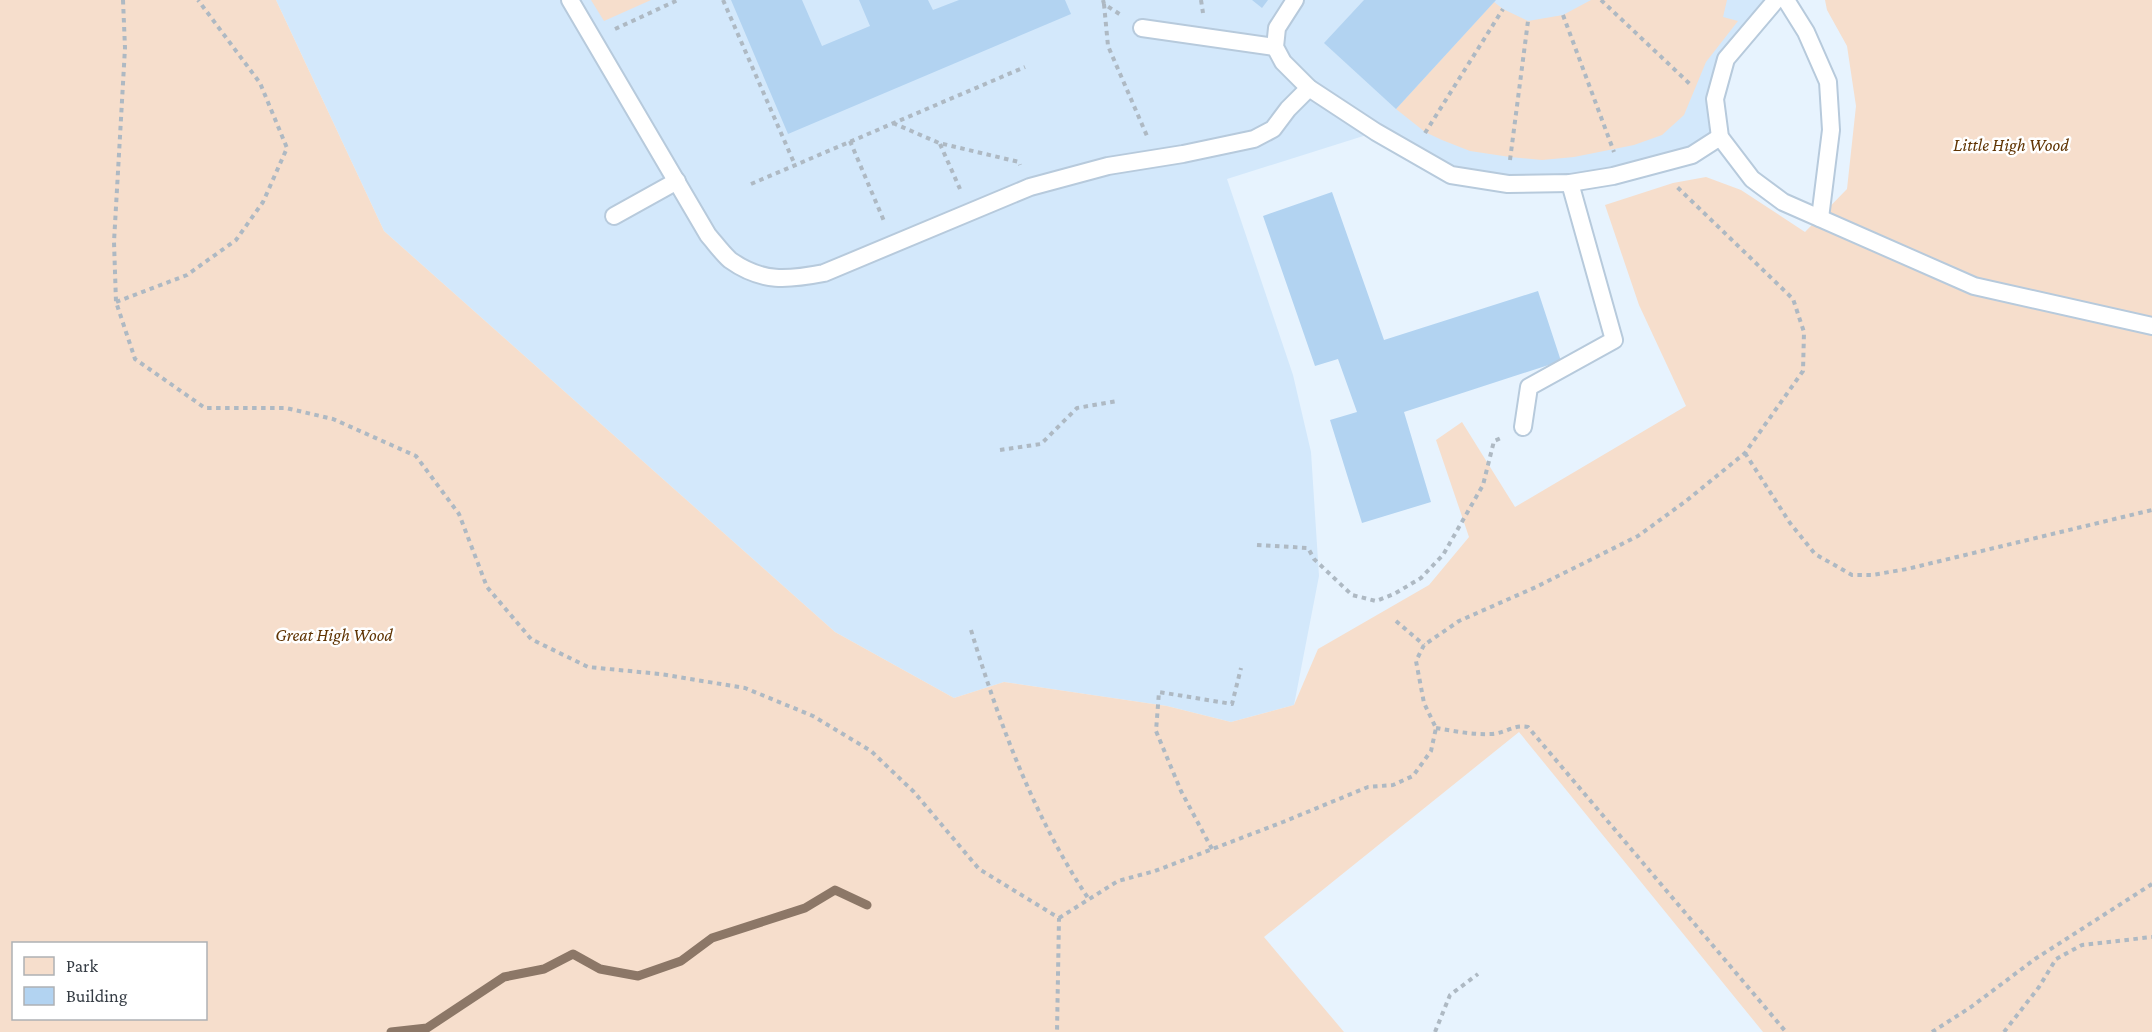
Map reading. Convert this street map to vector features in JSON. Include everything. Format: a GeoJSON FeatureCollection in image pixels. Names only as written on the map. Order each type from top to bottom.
{"type":"FeatureCollection","features":[{"type":"Feature","properties":{"kind":"lane"},"geometry":{"type":"LineString","coordinates":[[570,0],[708,235],[730,259],[763,277],[794,279],[824,273],[1030,187],[1108,166],[1254,139],[1274,129],[1288,109],[1309,88]]}},
{"type":"Feature","properties":{"kind":"lane"},"geometry":{"type":"LineString","coordinates":[[1294,0],[1277,27],[1275,47],[1283,62],[1309,88],[1415,156],[1451,175],[1508,184],[1570,183],[1653,166],[1692,154],[1720,137]]}},
{"type":"Feature","properties":{"kind":"lane"},"geometry":{"type":"LineString","coordinates":[[1776,0],[1726,59],[1715,99],[1720,137],[1752,179],[1784,202],[1974,286],[2152,326]]}},
{"type":"Feature","properties":{"kind":"lane"},"geometry":{"type":"LineString","coordinates":[[1786,0],[1806,32],[1828,82],[1831,130],[1820,218]]}},
{"type":"Feature","properties":{"kind":"lane"},"geometry":{"type":"LineString","coordinates":[[1142,28],[1275,47]]}},
{"type":"Feature","properties":{"kind":"lane"},"geometry":{"type":"LineString","coordinates":[[614,216],[677,182]]}},
{"type":"Feature","properties":{"kind":"lane"},"geometry":{"type":"LineString","coordinates":[[1523,427],[1529,387],[1614,340],[1570,183]]}},
{"type":"Feature","properties":{"kind":"path"},"geometry":{"type":"LineString","coordinates":[[123,0],[124,48],[114,242],[116,302],[135,359],[205,408],[286,408],[333,419],[416,456],[459,514],[487,587],[531,639],[588,667],[660,674],[745,688],[813,716],[871,751],[914,792],[979,869],[1059,918]]}},
{"type":"Feature","properties":{"kind":"path"},"geometry":{"type":"LineString","coordinates":[[116,302],[187,275],[236,240],[263,202],[287,148],[260,83],[198,0]]}},
{"type":"Feature","properties":{"kind":"path"},"geometry":{"type":"LineString","coordinates":[[593,39],[678,0]]}},
{"type":"Feature","properties":{"kind":"path"},"geometry":{"type":"LineString","coordinates":[[723,0],[795,165]]}},
{"type":"Feature","properties":{"kind":"path"},"geometry":{"type":"LineString","coordinates":[[1601,0],[1694,88],[1715,99]]}},
{"type":"Feature","properties":{"kind":"path"},"geometry":{"type":"LineString","coordinates":[[1104,4],[1108,46],[1156,158]]}},
{"type":"Feature","properties":{"kind":"path"},"geometry":{"type":"LineString","coordinates":[[1415,156],[1425,132],[1503,9]]}},
{"type":"Feature","properties":{"kind":"path"},"geometry":{"type":"LineString","coordinates":[[1563,15],[1622,174]]}},
{"type":"Feature","properties":{"kind":"path"},"geometry":{"type":"LineString","coordinates":[[1508,184],[1528,21]]}},
{"type":"Feature","properties":{"kind":"path"},"geometry":{"type":"LineString","coordinates":[[751,184],[1025,67]]}},
{"type":"Feature","properties":{"kind":"path"},"geometry":{"type":"LineString","coordinates":[[893,123],[939,143],[1019,162],[1030,187]]}},
{"type":"Feature","properties":{"kind":"path"},"geometry":{"type":"LineString","coordinates":[[850,141],[887,229]]}},
{"type":"Feature","properties":{"kind":"path"},"geometry":{"type":"LineString","coordinates":[[939,143],[963,197]]}},
{"type":"Feature","properties":{"kind":"path"},"geometry":{"type":"LineString","coordinates":[[1059,918],[1118,881],[1155,871],[1368,787],[1393,784],[1413,776],[1431,751],[1436,728],[1424,703],[1416,661],[1424,645],[1459,621],[1536,587],[1638,536],[1745,453],[1803,371],[1804,332],[1793,299],[1653,166]]}},
{"type":"Feature","properties":{"kind":"path"},"geometry":{"type":"LineString","coordinates":[[1000,450],[1041,444],[1077,408],[1117,401]]}},
{"type":"Feature","properties":{"kind":"path"},"geometry":{"type":"LineString","coordinates":[[1257,545],[1308,548],[1314,558],[1352,595],[1376,601],[1394,594],[1421,578],[1443,555],[1483,485],[1494,441],[1523,427]]}},
{"type":"Feature","properties":{"kind":"path"},"geometry":{"type":"LineString","coordinates":[[1745,453],[1790,523],[1815,554],[1852,575],[1872,575],[1907,569],[2152,510]]}},
{"type":"Feature","properties":{"kind":"path"},"geometry":{"type":"LineString","coordinates":[[1396,621],[1424,645]]}},
{"type":"Feature","properties":{"kind":"path"},"geometry":{"type":"LineString","coordinates":[[971,630],[992,700],[1044,822],[1066,865],[1088,898]]}},
{"type":"Feature","properties":{"kind":"path"},"geometry":{"type":"LineString","coordinates":[[1212,849],[1181,791],[1156,731],[1159,692],[1232,704],[1241,668]]}},
{"type":"Feature","properties":{"kind":"path"},"geometry":{"type":"LineString","coordinates":[[1436,728],[1461,733],[1494,734],[1519,726],[1528,728],[1786,1032]]}},
{"type":"Feature","properties":{"kind":"path"},"geometry":{"type":"LineString","coordinates":[[1932,1032],[1971,1007],[2035,959],[2152,884]]}},
{"type":"Feature","properties":{"kind":"path"},"geometry":{"type":"LineString","coordinates":[[1057,1032],[1059,918]]}},
{"type":"Feature","properties":{"kind":"path"},"geometry":{"type":"LineString","coordinates":[[2004,1032],[2039,987],[2056,959],[2082,945],[2152,937]]}},
{"type":"Feature","properties":{"kind":"path"},"geometry":{"type":"LineString","coordinates":[[2054,948],[2056,959]]}},
{"type":"Feature","properties":{"kind":"path"},"geometry":{"type":"LineString","coordinates":[[1435,1032],[1450,995],[1478,974]]}},
{"type":"Feature","properties":{"kind":"shaded area"},"geometry":{"type":"Polygon","coordinates":[[[276,0],[1776,0],[1726,59],[1720,137],[1692,155],[1570,183],[1451,175],[1376,132],[1227,179],[1293,375],[1311,452],[1319,576],[1294,705],[1231,722],[1167,706],[1004,682],[954,698],[835,632],[384,231],[276,0]]]}},
{"type":"Feature","properties":{"kind":"green space"},"geometry":{"type":"Polygon","coordinates":[[[0,0],[276,0],[384,231],[835,632],[954,698],[1004,682],[1167,706],[1231,722],[1294,705],[1318,649],[1429,585],[1469,537],[1436,440],[1462,422],[1515,507],[1686,406],[1639,305],[1605,205],[1673,183],[1706,177],[1741,190],[1805,232],[1847,189],[1856,106],[1847,46],[1827,10],[1825,0],[2152,0],[2152,1032],[1763,1032],[1519,732],[1264,937],[1344,1032],[0,1032],[0,0]]]}},
{"type":"Feature","properties":{"kind":"green space"},"geometry":{"type":"Polygon","coordinates":[[[591,0],[651,0],[604,21],[591,0]]]}},
{"type":"Feature","properties":{"kind":"green space"},"geometry":{"type":"Polygon","coordinates":[[[1591,0],[1727,0],[1723,17],[1738,21],[1706,62],[1684,115],[1662,135],[1634,145],[1574,157],[1542,160],[1510,157],[1470,151],[1442,140],[1425,132],[1396,109],[1494,2],[1528,21],[1563,15],[1591,0]]]}},
{"type":"Feature","properties":{"kind":"building"},"geometry":{"type":"Polygon","coordinates":[[[731,0],[802,0],[822,46],[870,26],[859,0],[928,0],[933,10],[959,0],[1065,0],[1071,14],[788,134],[731,0]]]}},
{"type":"Feature","properties":{"kind":"building"},"geometry":{"type":"Polygon","coordinates":[[[1252,0],[1268,0],[1262,8],[1252,0]]]}},
{"type":"Feature","properties":{"kind":"building"},"geometry":{"type":"Polygon","coordinates":[[[1364,0],[1496,0],[1396,109],[1324,43],[1364,0]]]}},
{"type":"Feature","properties":{"kind":"building"},"geometry":{"type":"Polygon","coordinates":[[[1332,192],[1384,340],[1538,291],[1561,361],[1404,412],[1431,502],[1362,523],[1330,420],[1357,412],[1338,359],[1315,366],[1263,216],[1332,192]]]}},
{"type":"Feature","properties":{"kind":"waterway"},"geometry":{"type":"LineString","coordinates":[[391,1032],[427,1028],[504,977],[544,969],[573,954],[600,969],[638,976],[681,961],[712,938],[805,908],[835,890],[867,905]]}},
{"type":"Feature","properties":{"kind":"park label","name":"Little High Wood"},"geometry":{"type":"Point","coordinates":[2011,145]}},
{"type":"Feature","properties":{"kind":"park label","name":"Great High Wood"},"geometry":{"type":"Point","coordinates":[334,635]}}]}
